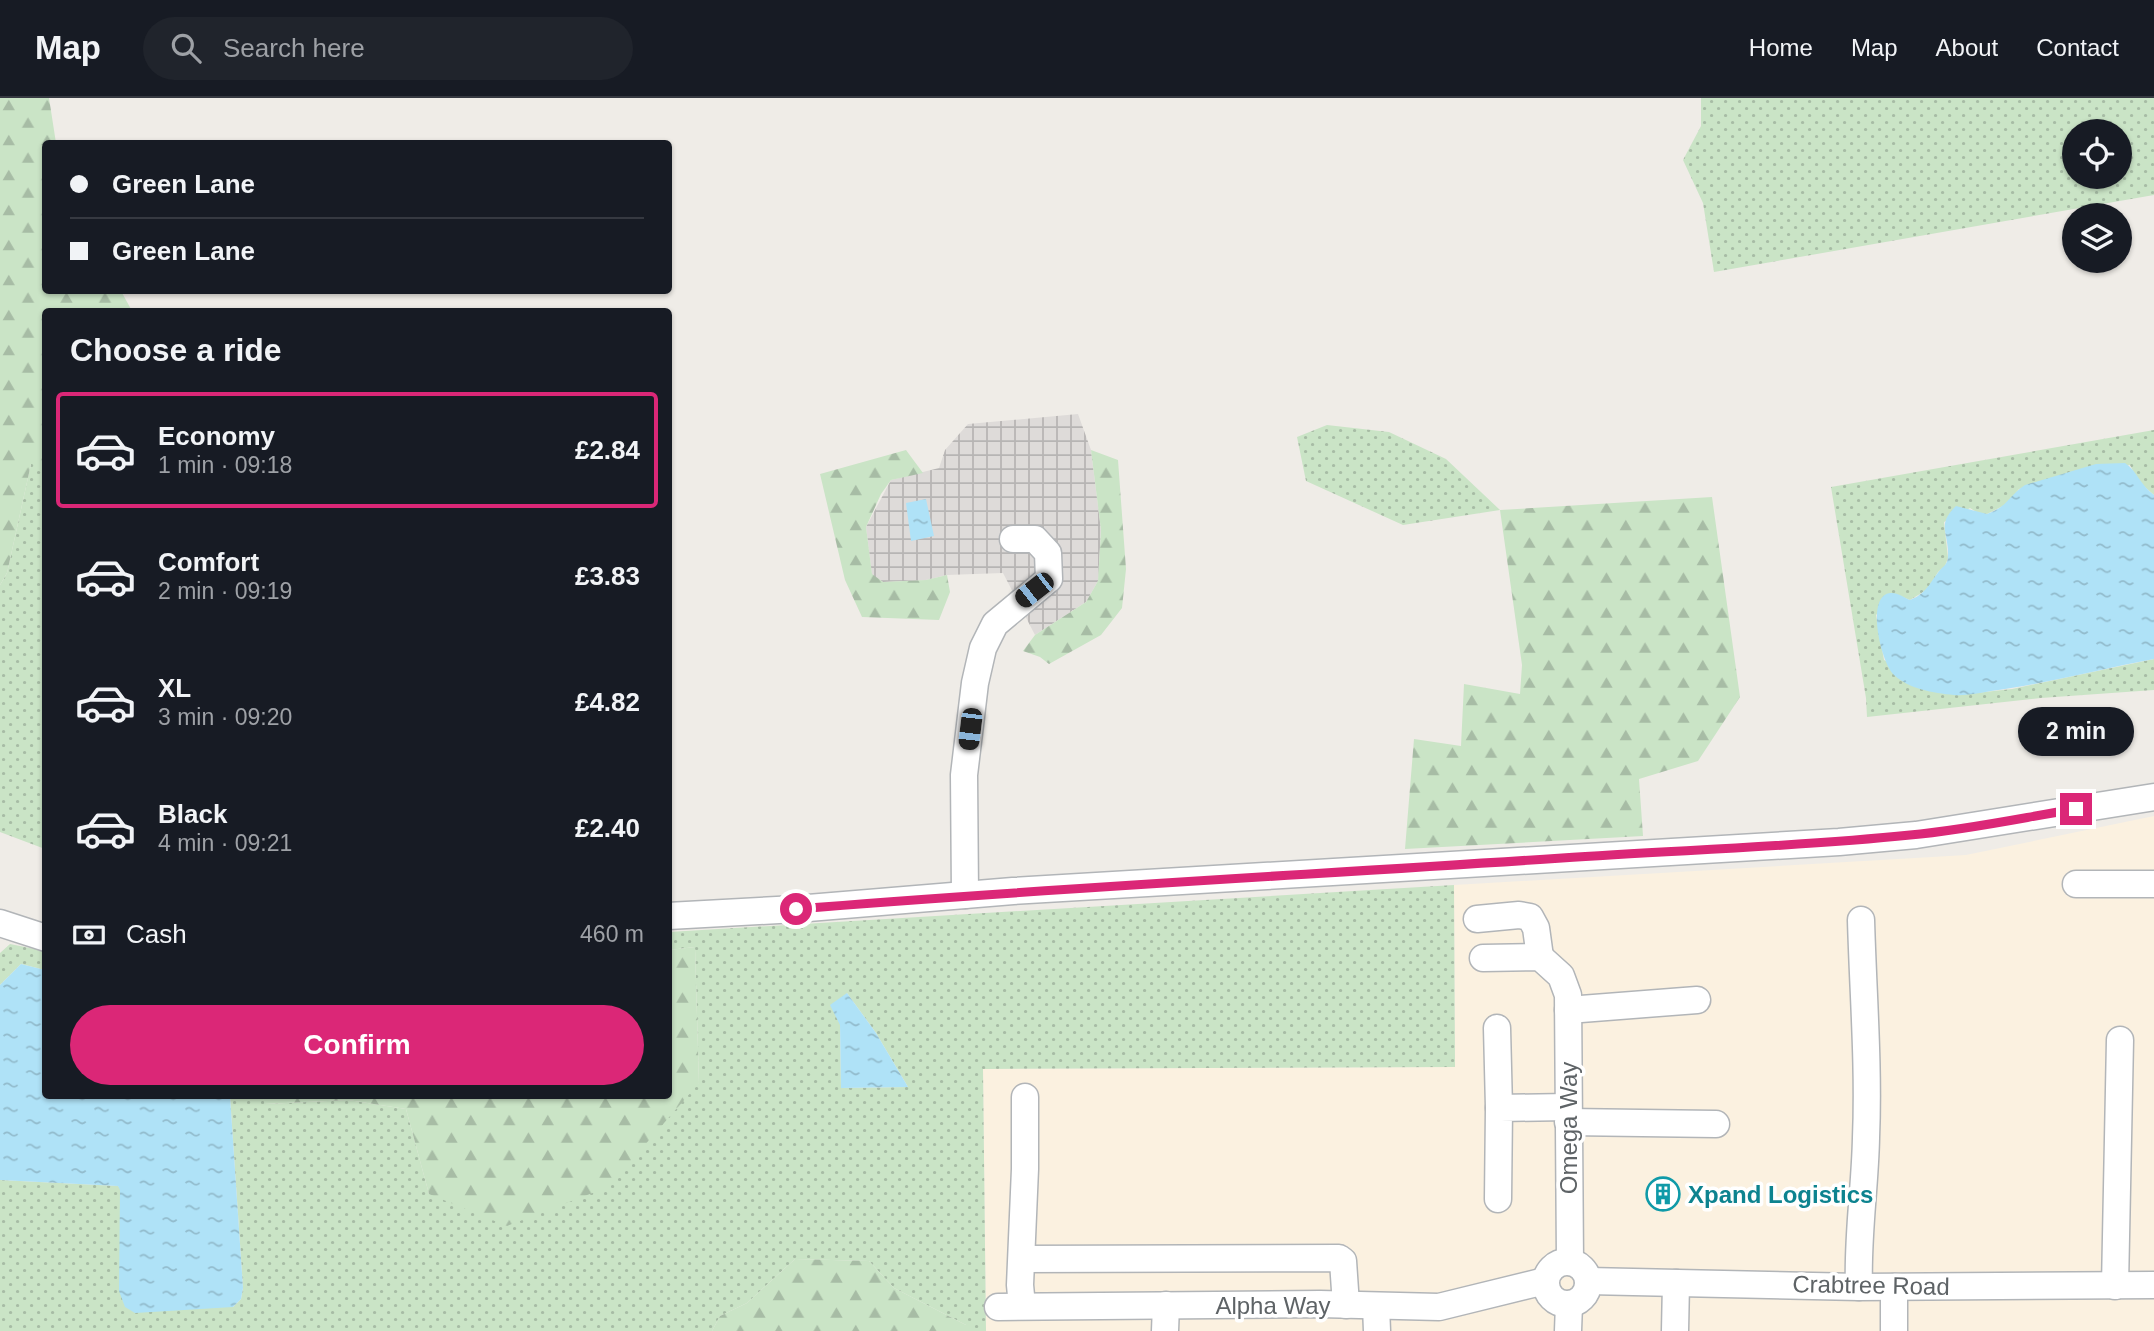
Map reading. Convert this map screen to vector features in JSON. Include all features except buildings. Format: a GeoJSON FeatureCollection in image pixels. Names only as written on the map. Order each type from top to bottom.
{"type":"FeatureCollection","features":[{"type":"Feature","properties":{"kind":"street"},"geometry":{"type":"LineString","coordinates":[[965,895],[964,775],[975,683],[983,648],[995,624],[1049,579],[1048,553],[1042,546],[1035,539],[1013,539]]}},
{"type":"Feature","properties":{"kind":"street"},"geometry":{"type":"LineString","coordinates":[[672,916],[1658,851],[1839,842],[1916,835],[2154,797]]}},
{"type":"Feature","properties":{"kind":"street"},"geometry":{"type":"LineString","coordinates":[[2076,884],[2154,884]]}},
{"type":"Feature","properties":{"kind":"street"},"geometry":{"type":"LineString","coordinates":[[1477,919],[1519,915],[1530,917],[1536,928],[1540,957],[1561,976],[1567,1003],[1697,1000]]}},
{"type":"Feature","properties":{"kind":"street"},"geometry":{"type":"LineString","coordinates":[[1859,1287],[1858,1257],[1867,1135],[1861,920]]}},
{"type":"Feature","properties":{"kind":"street"},"geometry":{"type":"LineString","coordinates":[[0,923],[42,937]]}},
{"type":"Feature","properties":{"kind":"street"},"geometry":{"type":"LineString","coordinates":[[1483,958],[1540,957]]}},
{"type":"Feature","properties":{"kind":"street","name":"Omega Way"},"geometry":{"type":"LineString","coordinates":[[1567,1003],[1570,1262]]}},
{"type":"Feature","properties":{"kind":"street"},"geometry":{"type":"LineString","coordinates":[[1497,1028],[1498,1199]]}},
{"type":"Feature","properties":{"kind":"street"},"geometry":{"type":"LineString","coordinates":[[2115,1286],[2120,1040]]}},
{"type":"Feature","properties":{"kind":"street"},"geometry":{"type":"LineString","coordinates":[[1025,1097],[1022,1259],[1339,1258],[1343,1261],[1346,1305]]}},
{"type":"Feature","properties":{"kind":"street"},"geometry":{"type":"LineString","coordinates":[[1499,1108],[1716,1124]]}},
{"type":"Feature","properties":{"kind":"street","name":"Alpha Way"},"geometry":{"type":"LineString","coordinates":[[1022,1259],[1020,1285],[1010,1306],[1346,1305],[1376,1318],[1439,1307],[1545,1281]]}},
{"type":"Feature","properties":{"kind":"street"},"geometry":{"type":"LineString","coordinates":[[1570,1262],[1583,1269],[1588,1281],[1586,1293],[1581,1299],[1569,1304],[1555,1301],[1549,1296],[1545,1281],[1553,1266],[1570,1262]]}},
{"type":"Feature","properties":{"kind":"street","name":"Crabtree Road"},"geometry":{"type":"LineString","coordinates":[[1588,1281],[1859,1287],[2154,1285]]}},
{"type":"Feature","properties":{"kind":"street"},"geometry":{"type":"LineString","coordinates":[[1675,1331],[1676,1283]]}},
{"type":"Feature","properties":{"kind":"street"},"geometry":{"type":"LineString","coordinates":[[1894,1287],[1894,1331]]}},
{"type":"Feature","properties":{"kind":"street"},"geometry":{"type":"LineString","coordinates":[[1568,1331],[1569,1304]]}},
{"type":"Feature","properties":{"kind":"street"},"geometry":{"type":"LineString","coordinates":[[1166,1305],[1166,1331]]}},
{"type":"Feature","properties":{"kind":"shaded area"},"geometry":{"type":"Polygon","coordinates":[[[1078,414],[1091,450],[1101,530],[1098,581],[1086,602],[1035,635],[1003,573],[947,575],[926,580],[883,582],[872,575],[866,527],[891,480],[939,468],[945,450],[968,424],[1078,414]]]}},
{"type":"Feature","properties":{"kind":"shaded area"},"geometry":{"type":"Polygon","coordinates":[[[2154,816],[2154,1331],[986,1331],[983,1069],[1455,1067],[1454,885],[1966,855],[2154,816]]]}},
{"type":"Feature","properties":{"kind":"green space"},"geometry":{"type":"Polygon","coordinates":[[[0,98],[49,98],[56,140],[42,140],[42,294],[123,294],[130,308],[42,308],[42,464],[31,464],[7,573],[0,585],[0,98]]]}},
{"type":"Feature","properties":{"kind":"green space"},"geometry":{"type":"Polygon","coordinates":[[[1701,98],[2154,98],[2154,195],[2108,203],[2062,203],[2062,211],[1714,272],[1703,203],[1683,160],[1701,126],[1701,98]]]}},
{"type":"Feature","properties":{"kind":"green space"},"geometry":{"type":"Polygon","coordinates":[[[1327,425],[1389,432],[1446,459],[1500,510],[1403,525],[1306,481],[1297,437],[1327,425]]]}},
{"type":"Feature","properties":{"kind":"green space"},"geometry":{"type":"Polygon","coordinates":[[[2154,430],[2154,495],[2138,481],[2130,465],[2019,489],[2007,504],[1987,514],[1970,508],[1944,522],[1948,558],[1928,589],[1910,600],[1895,594],[1876,615],[1884,660],[1957,695],[2012,689],[2154,659],[2154,690],[2041,698],[1867,717],[1831,487],[2154,430]]]}},
{"type":"Feature","properties":{"kind":"green space"},"geometry":{"type":"Polygon","coordinates":[[[906,450],[923,473],[891,480],[881,494],[866,527],[872,574],[883,582],[926,580],[947,575],[950,592],[939,620],[862,617],[845,580],[820,474],[906,450]]]}},
{"type":"Feature","properties":{"kind":"green space"},"geometry":{"type":"Polygon","coordinates":[[[1091,450],[1118,460],[1126,569],[1122,608],[1101,635],[1049,664],[1040,657],[1023,651],[1035,635],[1086,602],[1098,581],[1101,530],[1091,450]]]}},
{"type":"Feature","properties":{"kind":"green space"},"geometry":{"type":"Polygon","coordinates":[[[31,464],[42,464],[42,848],[0,832],[0,585],[7,573],[31,464]]]}},
{"type":"Feature","properties":{"kind":"green space"},"geometry":{"type":"Polygon","coordinates":[[[1712,497],[1740,697],[1698,761],[1639,779],[1643,836],[1405,849],[1414,739],[1461,746],[1464,684],[1520,694],[1522,665],[1500,510],[1712,497]]]}},
{"type":"Feature","properties":{"kind":"green space"},"geometry":{"type":"Polygon","coordinates":[[[1454,885],[1455,1067],[983,1069],[986,1331],[966,1331],[966,1325],[894,1288],[869,1261],[795,1259],[747,1303],[720,1316],[712,1331],[0,1331],[0,1180],[118,1186],[233,1307],[241,1299],[243,1288],[230,1099],[264,1099],[266,1104],[348,1100],[406,1109],[429,1194],[660,1099],[672,1099],[672,1094],[699,1083],[695,947],[672,950],[672,932],[1454,885]],[[847,993],[840,1024],[841,1088],[908,1087],[876,1033],[847,993]]]}},
{"type":"Feature","properties":{"kind":"green space"},"geometry":{"type":"Polygon","coordinates":[[[10,944],[42,950],[42,969],[21,964],[0,985],[0,953],[10,944]]]}},
{"type":"Feature","properties":{"kind":"green space"},"geometry":{"type":"Polygon","coordinates":[[[695,947],[699,1083],[608,1187],[507,1226],[429,1194],[406,1109],[348,1100],[265,1104],[263,1099],[672,1099],[672,950],[695,947]]]}},
{"type":"Feature","properties":{"kind":"green space"},"geometry":{"type":"Polygon","coordinates":[[[795,1259],[869,1261],[894,1288],[966,1325],[966,1331],[712,1331],[720,1316],[747,1303],[795,1259]]]}},
{"type":"Feature","properties":{"kind":"water"},"geometry":{"type":"Polygon","coordinates":[[[2125,463],[2154,495],[2154,659],[1963,695],[1922,690],[1894,675],[1880,645],[1878,605],[1882,597],[1890,593],[1910,600],[1915,598],[1946,564],[1948,548],[1945,524],[1956,506],[1987,514],[2000,508],[2025,485],[2096,464],[2125,463]]]}},
{"type":"Feature","properties":{"kind":"water"},"geometry":{"type":"Polygon","coordinates":[[[926,499],[934,536],[911,541],[906,503],[926,499]]]}},
{"type":"Feature","properties":{"kind":"water"},"geometry":{"type":"Polygon","coordinates":[[[21,964],[42,969],[42,1099],[230,1099],[243,1288],[241,1299],[233,1307],[135,1313],[125,1307],[119,1291],[118,1186],[0,1180],[0,985],[21,964]]]}},
{"type":"Feature","properties":{"kind":"water"},"geometry":{"type":"Polygon","coordinates":[[[847,993],[876,1033],[908,1087],[841,1088],[840,1025],[830,1005],[847,993]]]}},
{"type":"Feature","properties":{"kind":"place","name":"Xpand Logistics"},"geometry":{"type":"Point","coordinates":[1663,1194]}},
{"type":"Feature","properties":{"kind":"route"},"geometry":{"type":"LineString","coordinates":[[796,909],[1013,891],[1839,842],[1916,835],[2076,809]]}}]}
